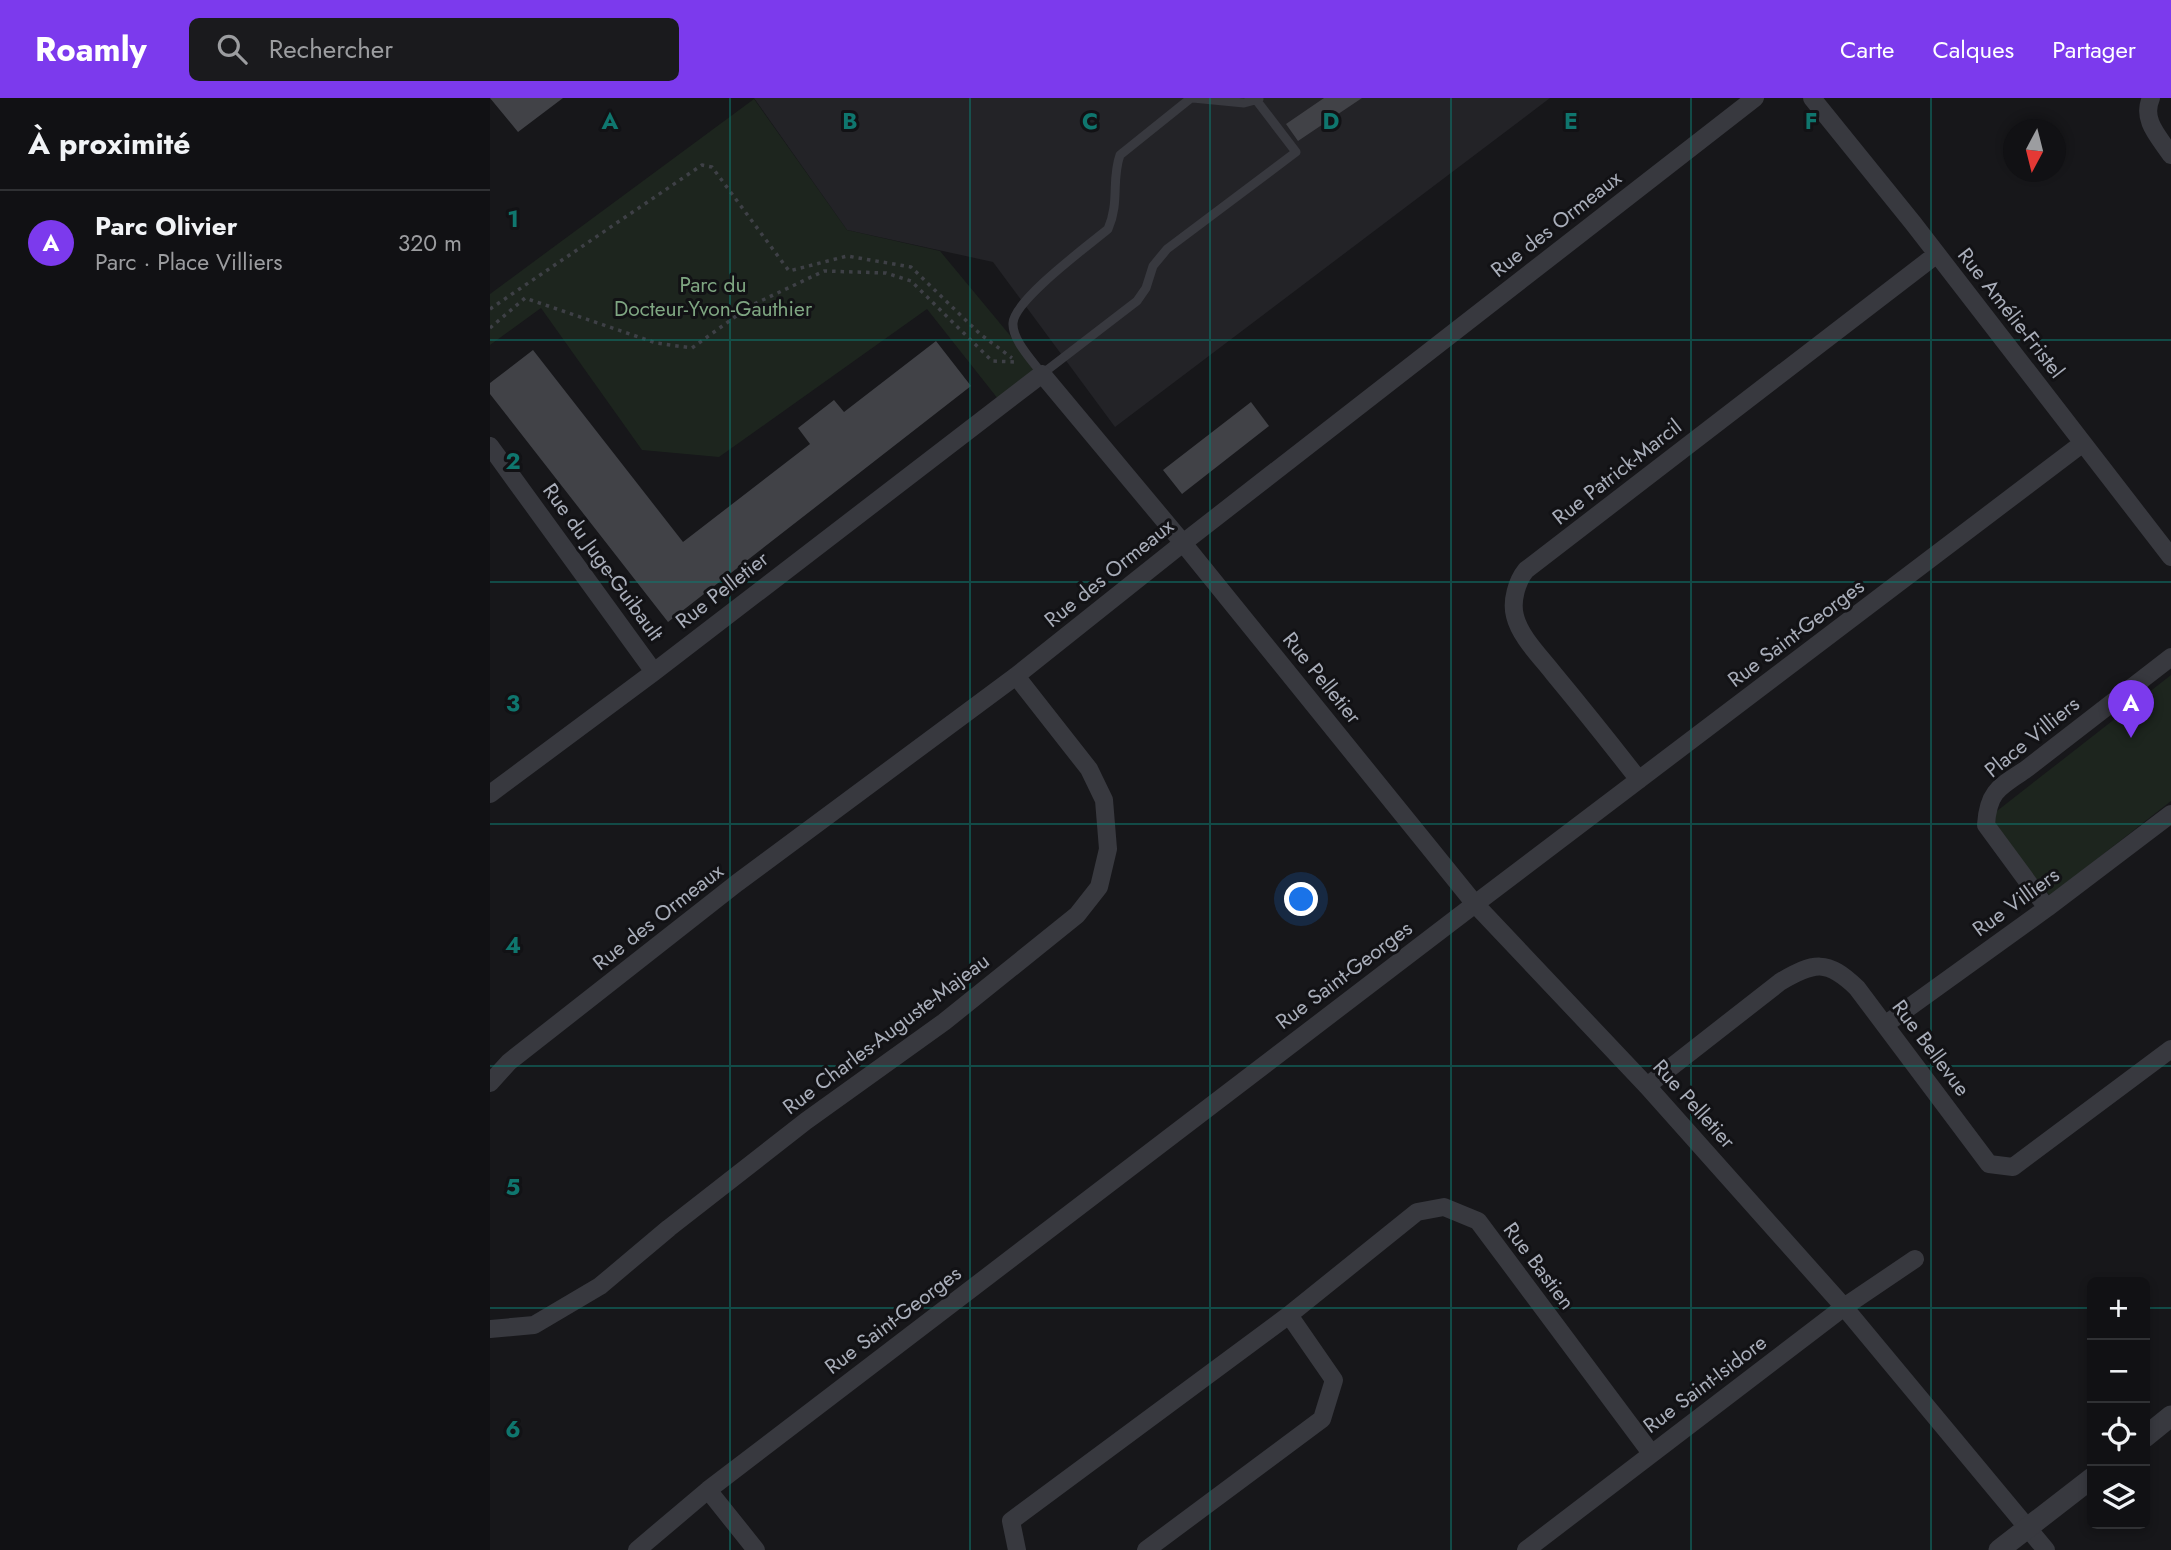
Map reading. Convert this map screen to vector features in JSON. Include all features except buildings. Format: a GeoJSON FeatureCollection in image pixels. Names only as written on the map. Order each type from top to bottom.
{"type":"FeatureCollection","features":[{"type":"Feature","properties":{"kind":"street","name":"Rue des Ormeaux"},"geometry":{"type":"LineString","coordinates":[[490,1083],[509,1062],[737,883],[1016,676],[1755,98]]}},
{"type":"Feature","properties":{"kind":"street","name":"Rue Amélie-Fristel"},"geometry":{"type":"LineString","coordinates":[[1812,98],[1937,254],[2171,557]]}},
{"type":"Feature","properties":{"kind":"street"},"geometry":{"type":"LineString","coordinates":[[2151,98],[2148,122],[2171,155]]}},
{"type":"Feature","properties":{"kind":"street","name":"Rue Patrick-Marcil"},"geometry":{"type":"LineString","coordinates":[[1639,780],[1535,650],[1519,625],[1514,614],[1516,587],[1520,577],[1526,569],[1937,254]]}},
{"type":"Feature","properties":{"kind":"street","name":"Rue Pelletier"},"geometry":{"type":"LineString","coordinates":[[490,794],[654,672],[1042,374],[1183,543],[1475,904],[1647,1086],[1844,1307],[2046,1550]]}},
{"type":"Feature","properties":{"kind":"street","name":"Rue Saint-Georges"},"geometry":{"type":"LineString","coordinates":[[637,1550],[708,1490],[2083,443]]}},
{"type":"Feature","properties":{"kind":"street","name":"Rue du Juge-Guibault"},"geometry":{"type":"LineString","coordinates":[[490,446],[654,672]]}},
{"type":"Feature","properties":{"kind":"street","name":"Place Villiers"},"geometry":{"type":"LineString","coordinates":[[2047,908],[1986,825],[1987,810],[2000,786],[2025,770],[2171,657]]}},
{"type":"Feature","properties":{"kind":"street","name":"Rue Charles-Auguste-Majeau"},"geometry":{"type":"LineString","coordinates":[[490,1329],[534,1325],[600,1286],[669,1228],[806,1121],[944,1022],[1077,915],[1099,887],[1108,849],[1104,800],[1089,769],[1016,676]]}},
{"type":"Feature","properties":{"kind":"street","name":"Rue Villiers"},"geometry":{"type":"LineString","coordinates":[[1886,1024],[2047,908],[2171,814]]}},
{"type":"Feature","properties":{"kind":"street","name":"Rue Bellevue"},"geometry":{"type":"LineString","coordinates":[[1647,1086],[1780,982],[1813,966],[1829,967],[1842,973],[1857,988],[1989,1164],[2013,1167],[2171,1049]]}},
{"type":"Feature","properties":{"kind":"street","name":"Rue Bastien"},"geometry":{"type":"LineString","coordinates":[[1017,1550],[1011,1521],[1289,1315],[1417,1212],[1444,1207],[1478,1221],[1651,1453]]}},
{"type":"Feature","properties":{"kind":"street","name":"Rue Saint-Isidore"},"geometry":{"type":"LineString","coordinates":[[1526,1550],[1844,1307],[1915,1259]]}},
{"type":"Feature","properties":{"kind":"street"},"geometry":{"type":"LineString","coordinates":[[1146,1550],[1322,1419],[1334,1380],[1289,1315]]}},
{"type":"Feature","properties":{"kind":"street"},"geometry":{"type":"LineString","coordinates":[[2150,1433],[2171,1416]]}},
{"type":"Feature","properties":{"kind":"street"},"geometry":{"type":"LineString","coordinates":[[1999,1550],[2087,1482]]}},
{"type":"Feature","properties":{"kind":"street"},"geometry":{"type":"LineString","coordinates":[[708,1490],[756,1550]]}},
{"type":"Feature","properties":{"kind":"lane"},"geometry":{"type":"LineString","coordinates":[[1192,98],[1244,103],[1259,99],[1296,152],[1167,249],[1153,266],[1146,288],[1137,301],[1042,374],[1019,341],[1013,323],[1018,309],[1030,295],[1108,229],[1115,214],[1117,164],[1120,155],[1192,98]]}},
{"type":"Feature","properties":{"kind":"path"},"geometry":{"type":"LineString","coordinates":[[490,309],[702,165],[712,167],[789,271],[847,256],[911,267],[980,334],[1018,362],[992,361],[911,281],[886,273],[824,271],[750,306],[692,348],[656,343],[525,298],[490,328]]}},
{"type":"Feature","properties":{"kind":"shaded area"},"geometry":{"type":"Polygon","coordinates":[[[754,98],[1550,98],[1115,427],[993,262],[847,230],[754,98]]]}},
{"type":"Feature","properties":{"kind":"green space","name":"Parc du Docteur-Yvon-Gauthier"},"geometry":{"type":"Polygon","coordinates":[[[754,99],[847,230],[940,251],[1042,374],[1002,404],[927,309],[719,457],[642,450],[541,308],[490,345],[490,294],[754,99]]]}},
{"type":"Feature","properties":{"kind":"green space"},"geometry":{"type":"Polygon","coordinates":[[[2171,675],[2171,801],[2050,896],[1988,818],[2171,675]]]}},
{"type":"Feature","properties":{"kind":"place","name":"Parc Olivier"},"geometry":{"type":"Point","coordinates":[2131,738]}}]}
